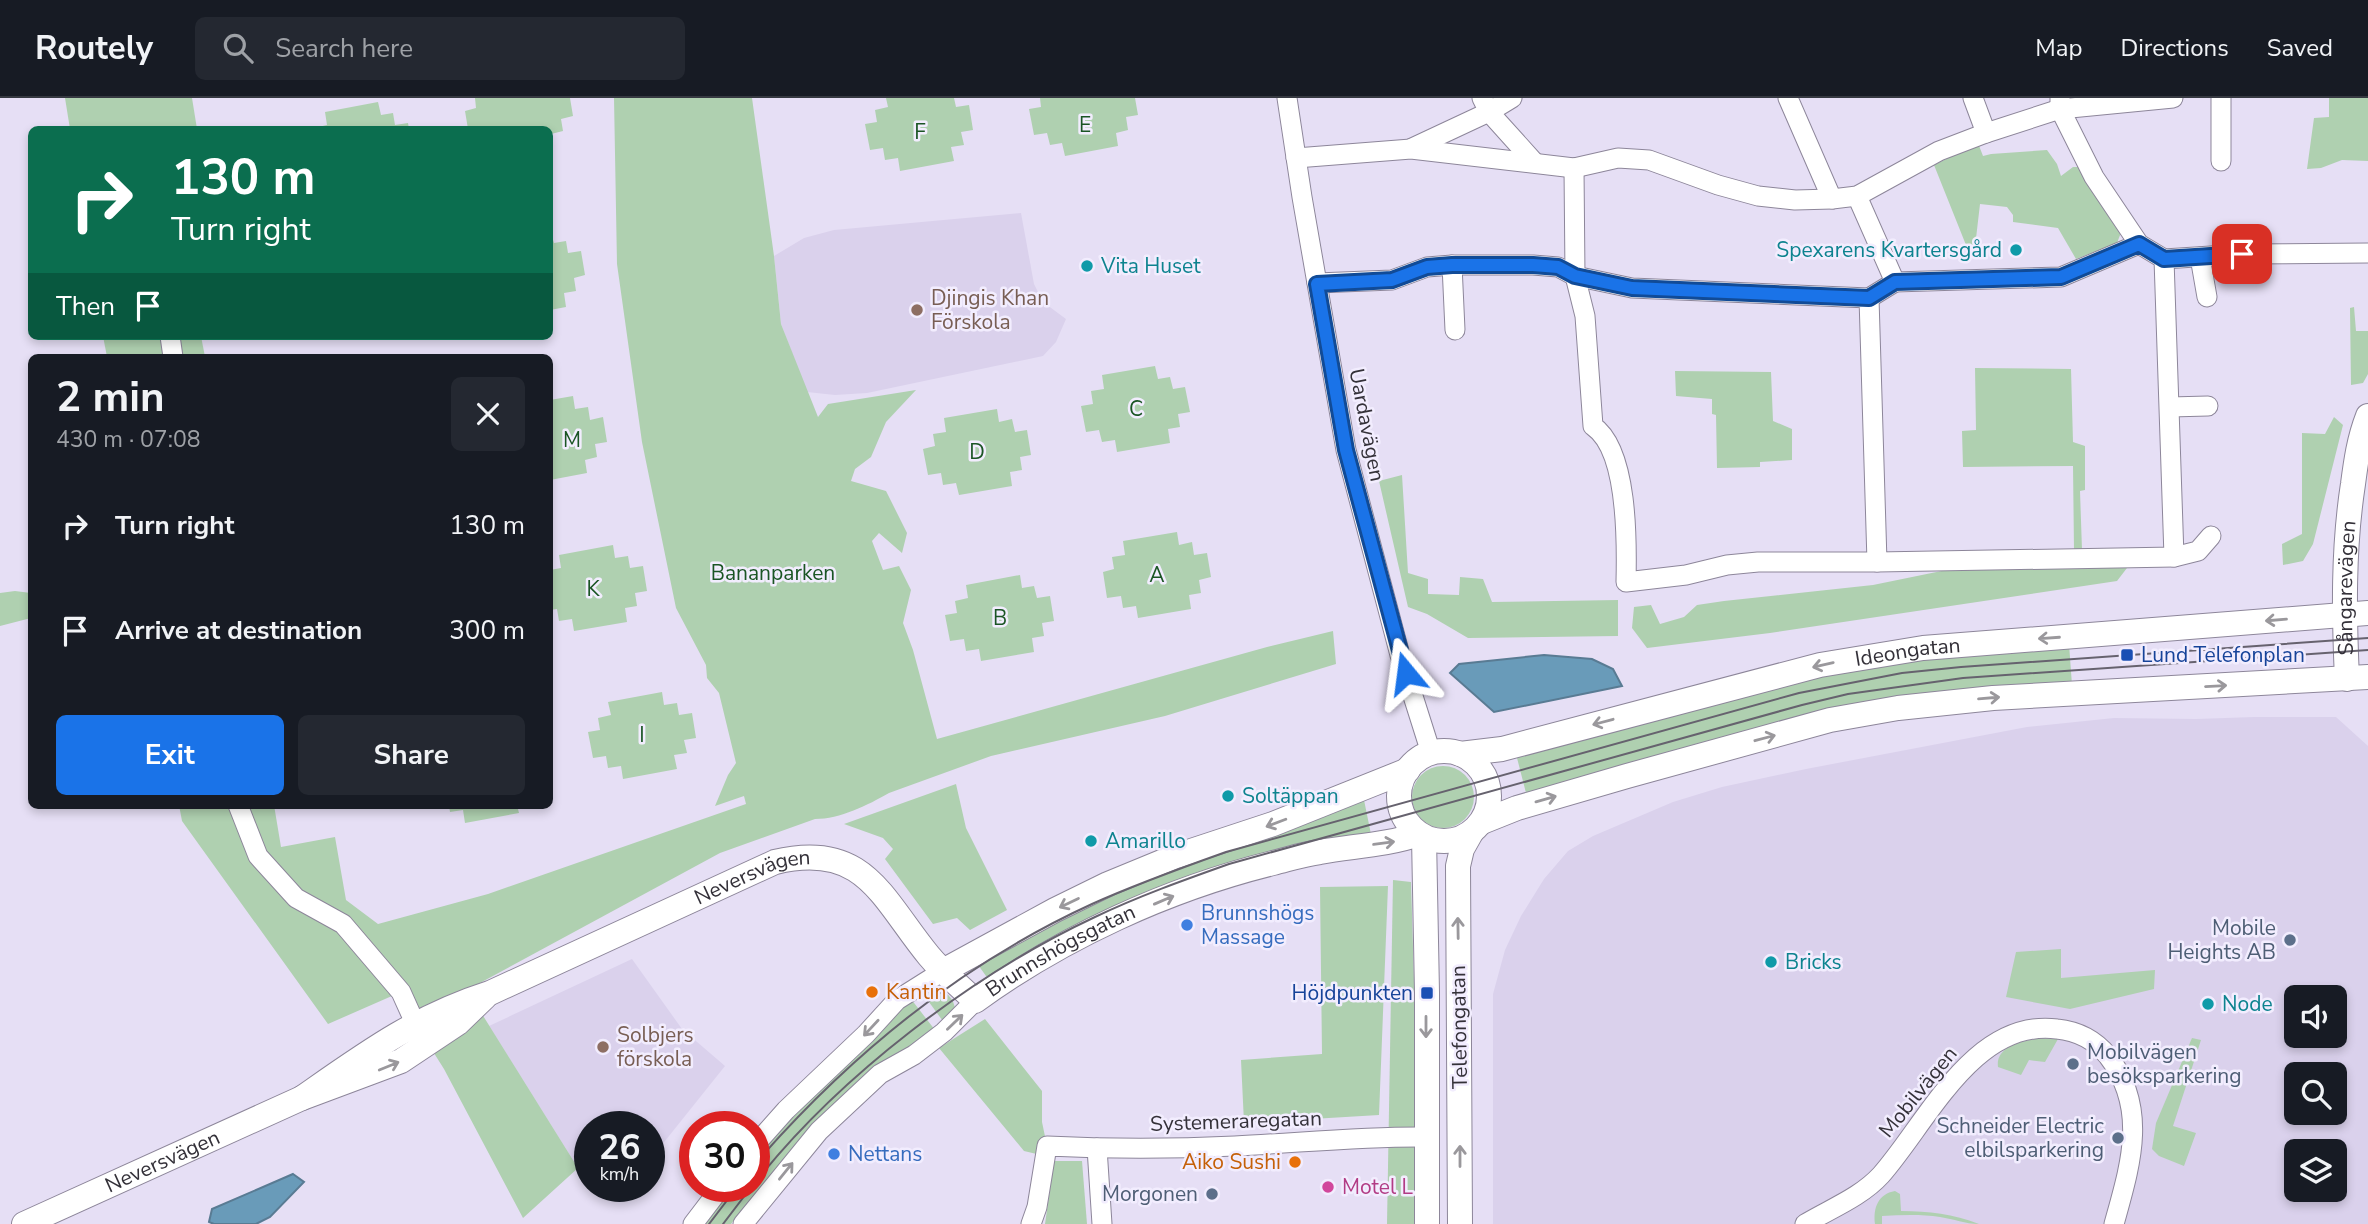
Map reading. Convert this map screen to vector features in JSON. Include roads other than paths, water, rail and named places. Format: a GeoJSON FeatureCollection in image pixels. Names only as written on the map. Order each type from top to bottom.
{"type":"FeatureCollection","features":[{"type":"Feature","properties":{"kind":"street","name":"Uardavägen"},"geometry":{"type":"LineString","coordinates":[[1287,98],[1346,450],[1401,655],[1431,753]]}},
{"type":"Feature","properties":{"kind":"street"},"geometry":{"type":"LineString","coordinates":[[1411,149],[1485,105],[1512,98]]}},
{"type":"Feature","properties":{"kind":"street"},"geometry":{"type":"LineString","coordinates":[[1788,98],[1832,199]]}},
{"type":"Feature","properties":{"kind":"street"},"geometry":{"type":"LineString","coordinates":[[1973,98],[1986,132]]}},
{"type":"Feature","properties":{"kind":"street"},"geometry":{"type":"LineString","coordinates":[[1296,158],[1411,149],[1574,168],[1618,158],[1649,160],[1718,186],[1758,196],[1795,201],[1832,199],[1857,196],[1939,151],[2060,103],[2173,98]]}},
{"type":"Feature","properties":{"kind":"street"},"geometry":{"type":"LineString","coordinates":[[2221,98],[2221,162]]}},
{"type":"Feature","properties":{"kind":"street"},"geometry":{"type":"LineString","coordinates":[[2060,103],[2094,177],[2139,244],[2164,259],[2368,253]]}},
{"type":"Feature","properties":{"kind":"street"},"geometry":{"type":"LineString","coordinates":[[1485,105],[1535,163]]}},
{"type":"Feature","properties":{"kind":"street"},"geometry":{"type":"LineString","coordinates":[[1574,168],[1575,276],[1586,316],[1593,426],[1603,433],[1609,446],[1622,489],[1627,531],[1626,582],[1758,562],[2174,557],[2198,551],[2211,536]]}},
{"type":"Feature","properties":{"kind":"street"},"geometry":{"type":"LineString","coordinates":[[1857,196],[1895,282]]}},
{"type":"Feature","properties":{"kind":"street"},"geometry":{"type":"LineString","coordinates":[[1317,284],[1392,280],[1427,267],[1533,265],[1558,267],[1575,276],[1632,288],[1869,298],[1895,282],[2061,277],[2139,244]]}},
{"type":"Feature","properties":{"kind":"street"},"geometry":{"type":"LineString","coordinates":[[2200,257],[2207,297]]}},
{"type":"Feature","properties":{"kind":"street"},"geometry":{"type":"LineString","coordinates":[[2164,259],[2174,557]]}},
{"type":"Feature","properties":{"kind":"street"},"geometry":{"type":"LineString","coordinates":[[1452,265],[1455,330]]}},
{"type":"Feature","properties":{"kind":"street"},"geometry":{"type":"LineString","coordinates":[[1869,298],[1877,562]]}},
{"type":"Feature","properties":{"kind":"street"},"geometry":{"type":"LineString","coordinates":[[2170,407],[2208,407]]}},
{"type":"Feature","properties":{"kind":"street","name":"Sångarevägen"},"geometry":{"type":"LineString","coordinates":[[2357,678],[2356,614],[2347,527],[2360,437],[2368,416]]}},
{"type":"Feature","properties":{"kind":"street","name":"Ideongatan"},"geometry":{"type":"LineString","coordinates":[[1460,754],[1502,749],[1820,665],[1865,656],[1936,647],[2356,614]]}},
{"type":"Feature","properties":{"kind":"street"},"geometry":{"type":"LineString","coordinates":[[1476,827],[1489,804],[1486,779],[1472,761],[1448,751],[1431,753],[1414,763],[1401,783],[1400,803],[1406,820],[1422,835],[1434,840],[1449,841],[1517,808],[1830,720],[1898,708],[1993,698],[2357,678]]}},
{"type":"Feature","properties":{"kind":"street","name":"Brunnshögsgatan"},"geometry":{"type":"LineString","coordinates":[[770,1128],[897,1000],[943,971],[1108,884],[1176,856],[1273,824],[1408,770]]}},
{"type":"Feature","properties":{"kind":"street"},"geometry":{"type":"LineString","coordinates":[[240,809],[258,856],[296,898],[343,924],[401,992],[415,1023],[420,1050]]}},
{"type":"Feature","properties":{"kind":"street","name":"Telefongatan"},"geometry":{"type":"LineString","coordinates":[[1460,1224],[1458,866],[1462,849],[1476,827]]}},
{"type":"Feature","properties":{"kind":"street","name":"Telefongatan"},"geometry":{"type":"LineString","coordinates":[[1422,835],[1428,1137],[1427,1224]]}},
{"type":"Feature","properties":{"kind":"street","name":"Brunnshögsgatan"},"geometry":{"type":"LineString","coordinates":[[743,1224],[819,1131],[880,1074],[914,1055],[957,1021],[975,1001],[1006,979],[1061,947],[1114,920],[1178,894],[1269,864],[1318,852],[1422,835]]}},
{"type":"Feature","properties":{"kind":"street","name":"Neversvägen"},"geometry":{"type":"LineString","coordinates":[[302,1098],[379,1044],[451,1005],[490,993],[775,862],[799,856],[824,858],[857,869],[871,881],[943,971],[975,1001]]}},
{"type":"Feature","properties":{"kind":"street","name":"Neversvägen"},"geometry":{"type":"LineString","coordinates":[[24,1224],[302,1098],[388,1066],[420,1050],[458,1023],[490,993]]}},
{"type":"Feature","properties":{"kind":"street","name":"Mobilvägen"},"geometry":{"type":"LineString","coordinates":[[1805,1224],[1856,1195],[1879,1177],[1945,1090],[1978,1055],[2011,1035],[2047,1028],[2072,1032],[2099,1046],[2120,1074],[2130,1095],[2133,1117],[2131,1154],[2113,1224]]}},
{"type":"Feature","properties":{"kind":"street","name":"Systemeraregatan"},"geometry":{"type":"LineString","coordinates":[[1031,1224],[1037,1207],[1047,1146],[1233,1146],[1376,1137],[1428,1137]]}},
{"type":"Feature","properties":{"kind":"street"},"geometry":{"type":"LineString","coordinates":[[1097,1148],[1102,1224]]}},
{"type":"Feature","properties":{"kind":"street"},"geometry":{"type":"LineString","coordinates":[[693,1224],[710,1202]]}},
{"type":"Feature","properties":{"kind":"water"},"geometry":{"type":"Polygon","coordinates":[[[1544,655],[1592,659],[1613,669],[1622,686],[1494,712],[1450,673],[1459,664],[1544,655]]]}},
{"type":"Feature","properties":{"kind":"water"},"geometry":{"type":"Polygon","coordinates":[[[293,1174],[304,1182],[270,1217],[256,1224],[209,1222],[212,1209],[293,1174]]]}},
{"type":"Feature","properties":{"kind":"tram line"},"geometry":{"type":"LineString","coordinates":[[770,1147],[828,1087],[868,1051],[952,984],[1044,928],[1092,904],[1226,852],[1799,693],[1902,673],[2368,638]]}},
{"type":"Feature","properties":{"kind":"tram line"},"geometry":{"type":"LineString","coordinates":[[770,1165],[826,1105],[867,1068],[956,998],[1049,940],[1095,917],[1229,864],[1848,694],[1963,678],[2368,650]]}},
{"type":"Feature","properties":{"kind":"tram line"},"geometry":{"type":"LineString","coordinates":[[709,1224],[726,1202]]}},
{"type":"Feature","properties":{"kind":"tram line"},"geometry":{"type":"LineString","coordinates":[[723,1224],[740,1202]]}},
{"type":"Feature","properties":{"kind":"place","name":"Spexarens Kvartersgård"},"geometry":{"type":"Point","coordinates":[2016,250]}},
{"type":"Feature","properties":{"kind":"place","name":"Vita Huset"},"geometry":{"type":"Point","coordinates":[1087,266]}},
{"type":"Feature","properties":{"kind":"place","name":"Djingis Khan Förskola"},"geometry":{"type":"Point","coordinates":[917,310]}},
{"type":"Feature","properties":{"kind":"place","name":"Lund Telefonplan"},"geometry":{"type":"Point","coordinates":[2127,655]}},
{"type":"Feature","properties":{"kind":"place","name":"Soltäppan"},"geometry":{"type":"Point","coordinates":[1228,796]}},
{"type":"Feature","properties":{"kind":"place","name":"Amarillo"},"geometry":{"type":"Point","coordinates":[1091,841]}},
{"type":"Feature","properties":{"kind":"place","name":"Brunnshögs Massage"},"geometry":{"type":"Point","coordinates":[1187,925]}},
{"type":"Feature","properties":{"kind":"place","name":"Mobile Heights AB"},"geometry":{"type":"Point","coordinates":[2290,940]}},
{"type":"Feature","properties":{"kind":"place","name":"Bricks"},"geometry":{"type":"Point","coordinates":[1771,962]}},
{"type":"Feature","properties":{"kind":"place","name":"Kantin"},"geometry":{"type":"Point","coordinates":[872,992]}},
{"type":"Feature","properties":{"kind":"place","name":"Höjdpunkten"},"geometry":{"type":"Point","coordinates":[1427,993]}},
{"type":"Feature","properties":{"kind":"place","name":"Node"},"geometry":{"type":"Point","coordinates":[2208,1004]}},
{"type":"Feature","properties":{"kind":"place","name":"Solbjers förskola"},"geometry":{"type":"Point","coordinates":[603,1047]}},
{"type":"Feature","properties":{"kind":"place","name":"Mobilvägen besöksparkering"},"geometry":{"type":"Point","coordinates":[2073,1064]}},
{"type":"Feature","properties":{"kind":"place","name":"Schneider Electric elbilsparkering"},"geometry":{"type":"Point","coordinates":[2118,1138]}},
{"type":"Feature","properties":{"kind":"place","name":"Nettans"},"geometry":{"type":"Point","coordinates":[834,1154]}},
{"type":"Feature","properties":{"kind":"place","name":"Aiko Sushi"},"geometry":{"type":"Point","coordinates":[1295,1162]}},
{"type":"Feature","properties":{"kind":"place","name":"Motel L"},"geometry":{"type":"Point","coordinates":[1328,1187]}},
{"type":"Feature","properties":{"kind":"place","name":"Morgonen"},"geometry":{"type":"Point","coordinates":[1212,1194]}},
{"type":"Feature","properties":{"kind":"park label","name":"E"},"geometry":{"type":"Point","coordinates":[1085,125]}},
{"type":"Feature","properties":{"kind":"park label","name":"F"},"geometry":{"type":"Point","coordinates":[920,132]}},
{"type":"Feature","properties":{"kind":"park label","name":"C"},"geometry":{"type":"Point","coordinates":[1136,409]}},
{"type":"Feature","properties":{"kind":"park label","name":"M"},"geometry":{"type":"Point","coordinates":[572,440]}},
{"type":"Feature","properties":{"kind":"park label","name":"D"},"geometry":{"type":"Point","coordinates":[977,452]}},
{"type":"Feature","properties":{"kind":"park label","name":"Bananparken"},"geometry":{"type":"Point","coordinates":[773,573]}},
{"type":"Feature","properties":{"kind":"park label","name":"A"},"geometry":{"type":"Point","coordinates":[1157,575]}},
{"type":"Feature","properties":{"kind":"park label","name":"K"},"geometry":{"type":"Point","coordinates":[593,589]}},
{"type":"Feature","properties":{"kind":"park label","name":"B"},"geometry":{"type":"Point","coordinates":[1000,618]}},
{"type":"Feature","properties":{"kind":"park label","name":"I"},"geometry":{"type":"Point","coordinates":[642,735]}}]}
